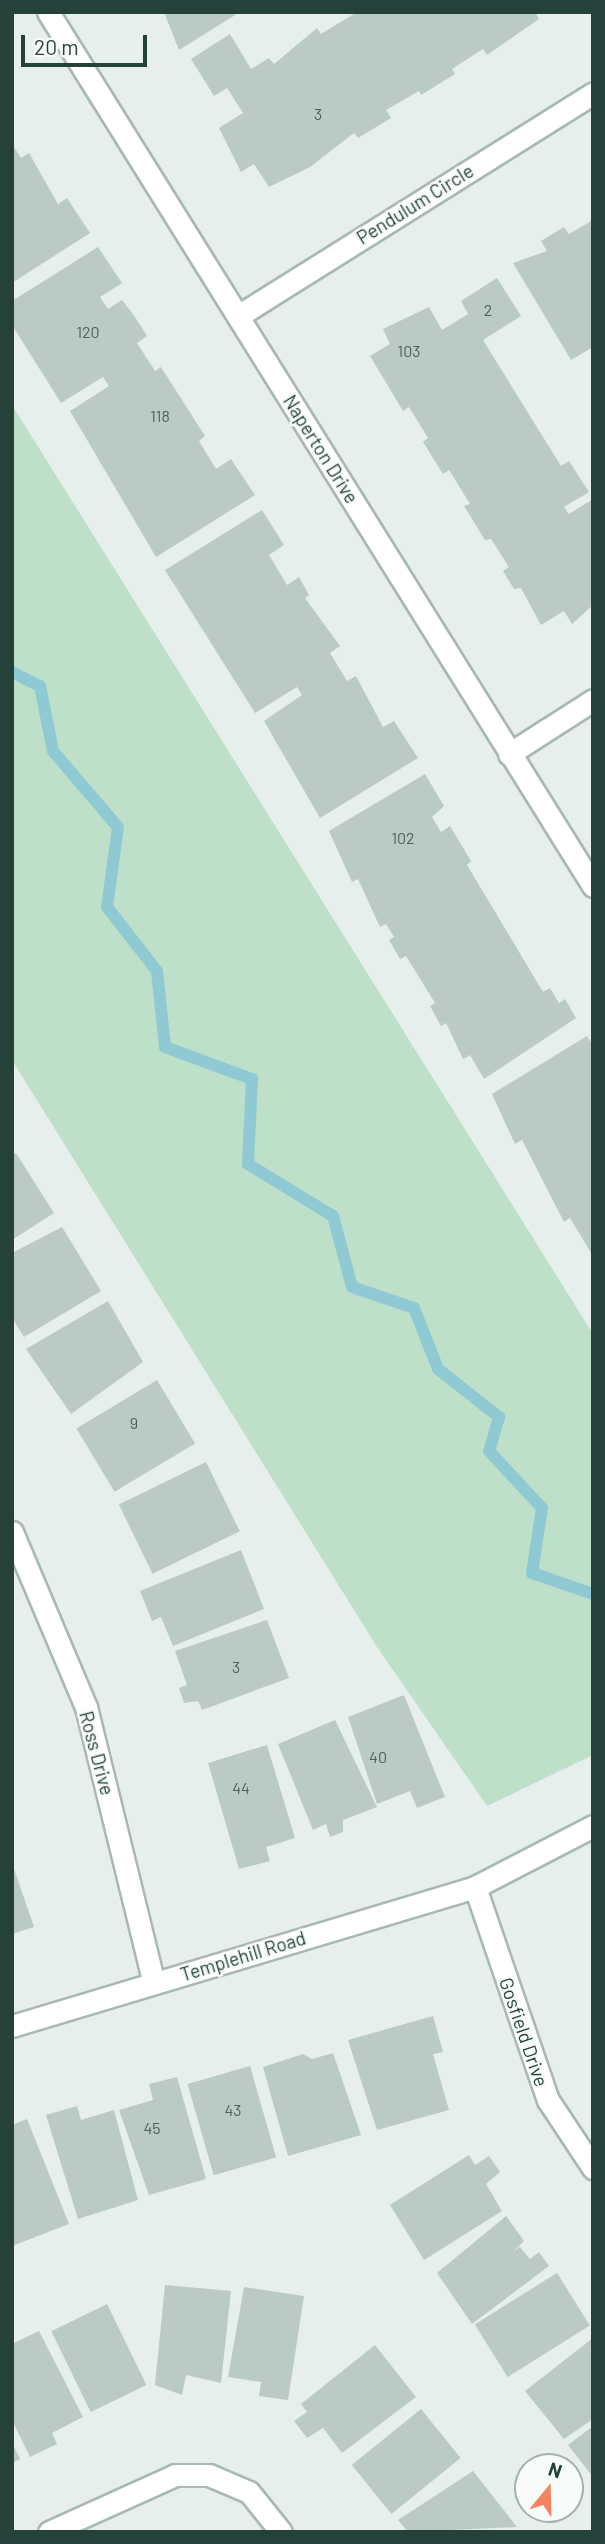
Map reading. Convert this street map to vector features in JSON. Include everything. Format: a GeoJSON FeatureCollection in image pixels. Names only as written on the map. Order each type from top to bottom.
{"type":"FeatureCollection","features":[{"type":"Feature","properties":{"kind":"street","name":"Naperton Drive"},"geometry":{"type":"LineString","coordinates":[[48,12],[593,886]]}},
{"type":"Feature","properties":{"kind":"street","name":"Pendulum Circle"},"geometry":{"type":"LineString","coordinates":[[238,316],[593,93]]}},
{"type":"Feature","properties":{"kind":"street"},"geometry":{"type":"LineString","coordinates":[[509,754],[593,700]]}},
{"type":"Feature","properties":{"kind":"street","name":"Ross Drive"},"geometry":{"type":"LineString","coordinates":[[12,1532],[86,1707],[154,1983]]}},
{"type":"Feature","properties":{"kind":"street","name":"Templehill Road"},"geometry":{"type":"LineString","coordinates":[[12,2026],[475,1887],[593,1826]]}},
{"type":"Feature","properties":{"kind":"street","name":"Gosfield Drive"},"geometry":{"type":"LineString","coordinates":[[475,1887],[548,2101],[593,2168]]}},
{"type":"Feature","properties":{"kind":"street"},"geometry":{"type":"LineString","coordinates":[[49,2532],[176,2475],[209,2475],[248,2493],[281,2532]]}},
{"type":"Feature","properties":{"kind":"green space"},"geometry":{"type":"Polygon","coordinates":[[[12,405],[593,1334],[593,1755],[487,1806],[377,1647],[12,1060],[12,405]]]}},
{"type":"Feature","properties":{"kind":"building"},"geometry":{"type":"Polygon","coordinates":[[[164,12],[240,12],[179,50],[164,12]]]}},
{"type":"Feature","properties":{"kind":"building"},"geometry":{"type":"Polygon","coordinates":[[[357,12],[535,12],[539,19],[487,55],[483,49],[452,69],[455,74],[421,95],[419,91],[386,110],[391,118],[358,138],[354,133],[310,167],[269,187],[254,164],[241,172],[219,128],[243,113],[227,88],[214,96],[191,59],[230,34],[251,69],[269,58],[274,64],[317,28],[321,34],[357,12]]]}},
{"type":"Feature","properties":{"kind":"building"},"geometry":{"type":"Polygon","coordinates":[[[12,144],[21,158],[29,153],[58,204],[67,198],[90,233],[12,283],[12,144]]]}},
{"type":"Feature","properties":{"kind":"building"},"geometry":{"type":"Polygon","coordinates":[[[593,220],[593,347],[571,360],[513,263],[547,251],[541,241],[564,227],[569,234],[593,220]]]}},
{"type":"Feature","properties":{"kind":"building"},"geometry":{"type":"Polygon","coordinates":[[[98,247],[122,283],[100,297],[108,309],[122,300],[147,336],[137,343],[155,371],[161,367],[205,436],[199,441],[216,469],[231,459],[255,495],[156,557],[70,411],[109,386],[103,377],[61,403],[12,325],[12,301],[98,247]]]}},
{"type":"Feature","properties":{"kind":"building"},"geometry":{"type":"Polygon","coordinates":[[[497,278],[521,316],[483,340],[561,466],[569,461],[589,492],[564,507],[569,514],[593,499],[593,605],[572,624],[564,611],[541,625],[521,588],[514,589],[503,571],[509,567],[491,539],[485,540],[464,506],[470,504],[449,470],[443,474],[423,442],[428,438],[409,407],[403,411],[370,356],[390,344],[383,329],[429,307],[442,330],[468,314],[461,301],[497,278]]]}},
{"type":"Feature","properties":{"kind":"building"},"geometry":{"type":"Polygon","coordinates":[[[262,510],[284,545],[269,555],[287,585],[299,577],[309,595],[305,598],[340,646],[330,653],[347,681],[356,676],[383,727],[394,721],[418,758],[320,818],[264,721],[302,695],[297,687],[255,713],[165,570],[262,510]]]}},
{"type":"Feature","properties":{"kind":"building"},"geometry":{"type":"Polygon","coordinates":[[[425,774],[444,806],[432,817],[441,832],[450,826],[471,861],[467,865],[543,992],[550,988],[559,1003],[565,999],[576,1018],[484,1079],[470,1055],[463,1059],[446,1023],[441,1026],[430,1006],[435,1003],[406,956],[400,959],[389,940],[394,937],[386,924],[380,927],[358,879],[352,882],[329,831],[425,774]]]}},
{"type":"Feature","properties":{"kind":"building"},"geometry":{"type":"Polygon","coordinates":[[[587,1036],[593,1045],[593,1256],[570,1218],[564,1222],[522,1140],[515,1144],[492,1094],[587,1036]]]}},
{"type":"Feature","properties":{"kind":"building"},"geometry":{"type":"Polygon","coordinates":[[[16,1153],[54,1213],[12,1240],[12,1155],[16,1153]]]}},
{"type":"Feature","properties":{"kind":"building"},"geometry":{"type":"Polygon","coordinates":[[[62,1227],[101,1291],[24,1337],[12,1318],[12,1253],[62,1227]]]}},
{"type":"Feature","properties":{"kind":"building"},"geometry":{"type":"Polygon","coordinates":[[[108,1301],[143,1362],[71,1414],[26,1349],[108,1301]]]}},
{"type":"Feature","properties":{"kind":"building"},"geometry":{"type":"Polygon","coordinates":[[[157,1380],[195,1443],[115,1492],[76,1428],[157,1380]]]}},
{"type":"Feature","properties":{"kind":"building"},"geometry":{"type":"Polygon","coordinates":[[[206,1462],[240,1531],[153,1574],[119,1505],[206,1462]]]}},
{"type":"Feature","properties":{"kind":"building"},"geometry":{"type":"Polygon","coordinates":[[[241,1550],[264,1609],[173,1646],[161,1617],[152,1621],[140,1591],[241,1550]]]}},
{"type":"Feature","properties":{"kind":"building"},"geometry":{"type":"Polygon","coordinates":[[[267,1620],[289,1678],[202,1710],[198,1701],[184,1703],[179,1688],[187,1685],[175,1651],[267,1620]]]}},
{"type":"Feature","properties":{"kind":"building"},"geometry":{"type":"Polygon","coordinates":[[[404,1695],[445,1797],[417,1808],[410,1791],[377,1804],[348,1717],[404,1695]]]}},
{"type":"Feature","properties":{"kind":"building"},"geometry":{"type":"Polygon","coordinates":[[[335,1720],[377,1807],[343,1820],[343,1832],[330,1837],[326,1824],[313,1830],[278,1744],[335,1720]]]}},
{"type":"Feature","properties":{"kind":"building"},"geometry":{"type":"Polygon","coordinates":[[[267,1745],[295,1838],[266,1847],[270,1861],[239,1869],[208,1763],[267,1745]]]}},
{"type":"Feature","properties":{"kind":"building"},"geometry":{"type":"Polygon","coordinates":[[[12,1863],[34,1927],[12,1934],[12,1863]]]}},
{"type":"Feature","properties":{"kind":"building"},"geometry":{"type":"Polygon","coordinates":[[[433,2016],[443,2052],[433,2054],[449,2110],[377,2130],[348,2040],[433,2016]]]}},
{"type":"Feature","properties":{"kind":"building"},"geometry":{"type":"Polygon","coordinates":[[[333,2053],[361,2135],[288,2156],[263,2067],[303,2054],[312,2059],[333,2053]]]}},
{"type":"Feature","properties":{"kind":"building"},"geometry":{"type":"Polygon","coordinates":[[[250,2066],[276,2157],[214,2175],[188,2084],[250,2066]]]}},
{"type":"Feature","properties":{"kind":"building"},"geometry":{"type":"Polygon","coordinates":[[[177,2077],[206,2179],[149,2195],[119,2110],[153,2100],[149,2084],[177,2077]]]}},
{"type":"Feature","properties":{"kind":"building"},"geometry":{"type":"Polygon","coordinates":[[[77,2106],[81,2120],[114,2110],[138,2200],[78,2219],[46,2115],[77,2106]]]}},
{"type":"Feature","properties":{"kind":"building"},"geometry":{"type":"Polygon","coordinates":[[[27,2119],[69,2224],[12,2246],[12,2125],[27,2119]]]}},
{"type":"Feature","properties":{"kind":"building"},"geometry":{"type":"Polygon","coordinates":[[[469,2155],[475,2165],[489,2156],[500,2172],[486,2184],[502,2211],[424,2260],[390,2205],[469,2155]]]}},
{"type":"Feature","properties":{"kind":"building"},"geometry":{"type":"Polygon","coordinates":[[[506,2216],[524,2241],[513,2252],[520,2247],[530,2259],[539,2252],[549,2266],[472,2324],[437,2273],[506,2216]]]}},
{"type":"Feature","properties":{"kind":"building"},"geometry":{"type":"Polygon","coordinates":[[[557,2273],[590,2326],[508,2377],[475,2324],[557,2273]]]}},
{"type":"Feature","properties":{"kind":"building"},"geometry":{"type":"Polygon","coordinates":[[[165,2285],[231,2291],[221,2383],[186,2375],[182,2395],[155,2385],[165,2285]]]}},
{"type":"Feature","properties":{"kind":"building"},"geometry":{"type":"Polygon","coordinates":[[[244,2287],[304,2296],[288,2400],[259,2396],[261,2382],[228,2377],[244,2287]]]}},
{"type":"Feature","properties":{"kind":"building"},"geometry":{"type":"Polygon","coordinates":[[[107,2304],[146,2385],[91,2412],[51,2331],[107,2304]]]}},
{"type":"Feature","properties":{"kind":"building"},"geometry":{"type":"Polygon","coordinates":[[[39,2331],[83,2417],[52,2433],[57,2444],[30,2457],[12,2420],[12,2344],[39,2331]]]}},
{"type":"Feature","properties":{"kind":"building"},"geometry":{"type":"Polygon","coordinates":[[[593,2338],[593,2419],[564,2439],[525,2391],[593,2338]]]}},
{"type":"Feature","properties":{"kind":"building"},"geometry":{"type":"Polygon","coordinates":[[[375,2345],[416,2397],[342,2453],[323,2428],[307,2438],[294,2421],[307,2412],[301,2404],[375,2345]]]}},
{"type":"Feature","properties":{"kind":"building"},"geometry":{"type":"Polygon","coordinates":[[[421,2409],[461,2458],[391,2514],[352,2465],[421,2409]]]}},
{"type":"Feature","properties":{"kind":"building"},"geometry":{"type":"Polygon","coordinates":[[[593,2426],[593,2477],[584,2465],[584,2453],[574,2453],[568,2445],[593,2426]]]}},
{"type":"Feature","properties":{"kind":"building"},"geometry":{"type":"Polygon","coordinates":[[[12,2442],[20,2459],[12,2463],[12,2442]]]}},
{"type":"Feature","properties":{"kind":"building"},"geometry":{"type":"Polygon","coordinates":[[[473,2471],[517,2527],[408,2532],[398,2520],[473,2471]]]}},
{"type":"Feature","properties":{"kind":"waterway"},"geometry":{"type":"LineString","coordinates":[[12,672],[40,686],[53,751],[118,827],[107,907],[157,971],[165,1047],[252,1079],[248,1164],[333,1216],[352,1287],[414,1308],[438,1369],[499,1417],[489,1451],[542,1508],[532,1573],[593,1594]]}}]}
